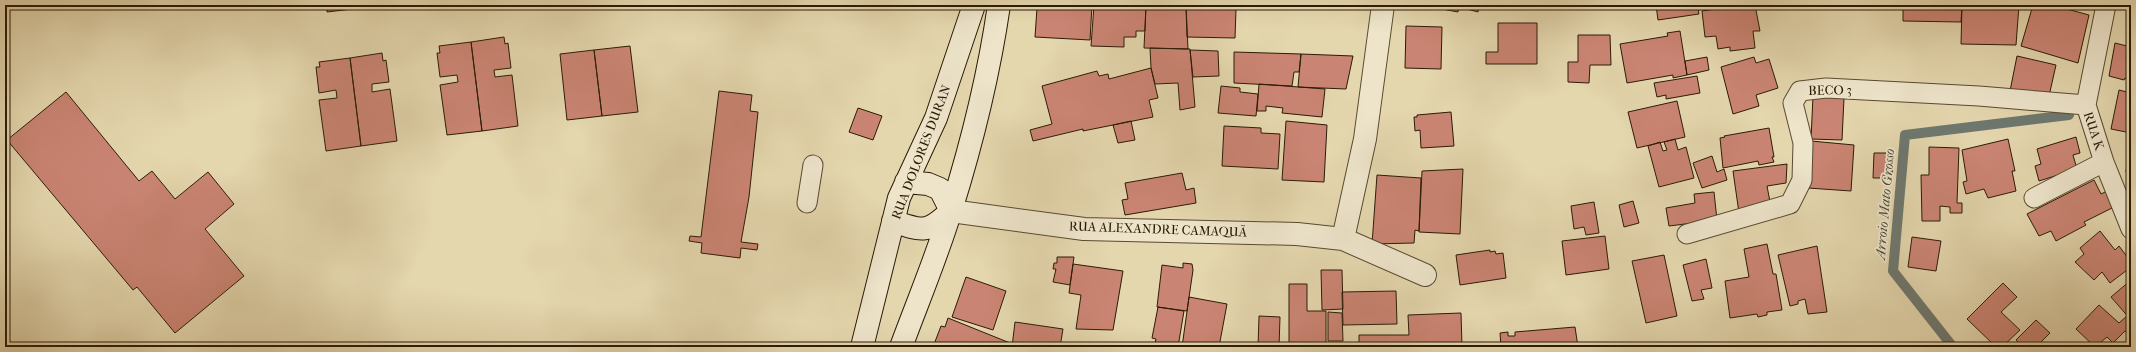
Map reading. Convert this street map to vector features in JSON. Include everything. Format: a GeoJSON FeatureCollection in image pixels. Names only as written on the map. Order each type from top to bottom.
{"type":"FeatureCollection","features":[{"type":"Feature","properties":{"kind":"street","name":"RUA DOLORES DURAN"},"geometry":{"type":"LineString","coordinates":[[862,347],[893,221],[906,182],[936,118],[974,5]]}},
{"type":"Feature","properties":{"kind":"street"},"geometry":{"type":"LineString","coordinates":[[901,347],[951,211],[973,130],[994,40],[999,5]]}},
{"type":"Feature","properties":{"kind":"street"},"geometry":{"type":"LineString","coordinates":[[1343,239],[1365,138],[1383,5]]}},
{"type":"Feature","properties":{"kind":"street"},"geometry":{"type":"LineString","coordinates":[[906,182],[928,184],[940,189],[951,211]]}},
{"type":"Feature","properties":{"kind":"street"},"geometry":{"type":"LineString","coordinates":[[893,221],[910,227],[924,229],[935,226],[951,211]]}},
{"type":"Feature","properties":{"kind":"street","name":"RUA ALEXANDRE CAMAQUÃ"},"geometry":{"type":"LineString","coordinates":[[951,211],[1084,229],[1297,234],[1343,239],[1425,275]]}},
{"type":"Feature","properties":{"kind":"lane","name":"RUA K"},"geometry":{"type":"LineString","coordinates":[[2106,5],[2086,105],[2104,162],[2124,189],[2131,229]]}},
{"type":"Feature","properties":{"kind":"lane","name":"BECO 3"},"geometry":{"type":"LineString","coordinates":[[1687,234],[1790,204],[1802,180],[1803,143],[1793,103],[1800,91],[1826,88],[1980,96],[2086,105]]}},
{"type":"Feature","properties":{"kind":"lane"},"geometry":{"type":"LineString","coordinates":[[2034,198],[2104,162]]}},
{"type":"Feature","properties":{"kind":"lane"},"geometry":{"type":"LineString","coordinates":[[807,203],[814,165]]}},
{"type":"Feature","properties":{"kind":"building"},"geometry":{"type":"Polygon","coordinates":[[[327,5],[360,5],[361,8],[327,12],[327,5]]]}},
{"type":"Feature","properties":{"kind":"building"},"geometry":{"type":"Polygon","coordinates":[[[1026,5],[1092,5],[1090,40],[1035,37],[1037,8],[1026,7],[1026,5]]]}},
{"type":"Feature","properties":{"kind":"building"},"geometry":{"type":"Polygon","coordinates":[[[1094,5],[1146,5],[1145,31],[1136,31],[1136,37],[1124,37],[1124,47],[1091,46],[1094,5]]]}},
{"type":"Feature","properties":{"kind":"building"},"geometry":{"type":"Polygon","coordinates":[[[1146,5],[1186,5],[1188,49],[1144,48],[1146,5]]]}},
{"type":"Feature","properties":{"kind":"building"},"geometry":{"type":"Polygon","coordinates":[[[1421,5],[1452,5],[1459,7],[1458,12],[1421,5]]]}},
{"type":"Feature","properties":{"kind":"building"},"geometry":{"type":"Polygon","coordinates":[[[1452,5],[1479,5],[1478,12],[1452,5]]]}},
{"type":"Feature","properties":{"kind":"building"},"geometry":{"type":"Polygon","coordinates":[[[1656,5],[1697,5],[1699,14],[1658,20],[1656,5]]]}},
{"type":"Feature","properties":{"kind":"building"},"geometry":{"type":"Polygon","coordinates":[[[1697,5],[1713,5],[1713,8],[1698,10],[1697,5]]]}},
{"type":"Feature","properties":{"kind":"building"},"geometry":{"type":"Polygon","coordinates":[[[1743,5],[1755,5],[1760,31],[1753,31],[1755,48],[1730,51],[1730,47],[1718,49],[1716,36],[1705,37],[1702,11],[1743,5]]]}},
{"type":"Feature","properties":{"kind":"building"},"geometry":{"type":"Polygon","coordinates":[[[1903,5],[1962,5],[1961,22],[1903,21],[1903,5]]]}},
{"type":"Feature","properties":{"kind":"building"},"geometry":{"type":"Polygon","coordinates":[[[1962,5],[2019,5],[2016,45],[1961,44],[1962,5]]]}},
{"type":"Feature","properties":{"kind":"building"},"geometry":{"type":"Polygon","coordinates":[[[2033,5],[2052,5],[2089,15],[2078,63],[2021,46],[2033,5]]]}},
{"type":"Feature","properties":{"kind":"building"},"geometry":{"type":"Polygon","coordinates":[[[1186,7],[1236,9],[1235,38],[1187,37],[1186,7]]]}},
{"type":"Feature","properties":{"kind":"building"},"geometry":{"type":"Polygon","coordinates":[[[1498,23],[1537,23],[1537,64],[1486,64],[1486,52],[1498,52],[1498,23]]]}},
{"type":"Feature","properties":{"kind":"building"},"geometry":{"type":"Polygon","coordinates":[[[1406,26],[1442,27],[1441,69],[1405,68],[1406,26]]]}},
{"type":"Feature","properties":{"kind":"building"},"geometry":{"type":"Polygon","coordinates":[[[1680,31],[1687,75],[1673,78],[1673,75],[1627,83],[1620,44],[1668,36],[1667,33],[1680,31]]]}},
{"type":"Feature","properties":{"kind":"building"},"geometry":{"type":"Polygon","coordinates":[[[1578,35],[1610,35],[1611,65],[1590,65],[1589,83],[1568,82],[1568,62],[1578,62],[1578,35]]]}},
{"type":"Feature","properties":{"kind":"building"},"geometry":{"type":"Polygon","coordinates":[[[504,37],[505,44],[508,43],[511,68],[494,70],[495,77],[512,75],[518,126],[482,131],[471,42],[504,37]]]}},
{"type":"Feature","properties":{"kind":"building"},"geometry":{"type":"Polygon","coordinates":[[[471,42],[482,131],[447,135],[440,85],[458,82],[457,75],[440,77],[437,53],[440,53],[439,46],[471,42]]]}},
{"type":"Feature","properties":{"kind":"building"},"geometry":{"type":"Polygon","coordinates":[[[2115,43],[2131,47],[2131,80],[2125,78],[2124,80],[2109,76],[2115,43]]]}},
{"type":"Feature","properties":{"kind":"building"},"geometry":{"type":"Polygon","coordinates":[[[630,46],[638,112],[602,116],[594,50],[630,46]]]}},
{"type":"Feature","properties":{"kind":"building"},"geometry":{"type":"Polygon","coordinates":[[[1150,48],[1190,49],[1195,107],[1180,110],[1178,83],[1155,84],[1151,68],[1150,48]]]}},
{"type":"Feature","properties":{"kind":"building"},"geometry":{"type":"Polygon","coordinates":[[[594,50],[602,116],[567,120],[560,54],[594,50]]]}},
{"type":"Feature","properties":{"kind":"building"},"geometry":{"type":"Polygon","coordinates":[[[1190,50],[1218,51],[1219,76],[1193,77],[1190,50]]]}},
{"type":"Feature","properties":{"kind":"building"},"geometry":{"type":"Polygon","coordinates":[[[1234,52],[1301,54],[1299,72],[1294,72],[1292,86],[1234,83],[1234,52]]]}},
{"type":"Feature","properties":{"kind":"building"},"geometry":{"type":"Polygon","coordinates":[[[382,53],[383,61],[386,60],[389,82],[372,84],[372,92],[390,89],[397,141],[361,146],[350,58],[382,53]]]}},
{"type":"Feature","properties":{"kind":"building"},"geometry":{"type":"Polygon","coordinates":[[[1301,54],[1353,56],[1346,89],[1298,87],[1301,54]]]}},
{"type":"Feature","properties":{"kind":"building"},"geometry":{"type":"Polygon","coordinates":[[[2017,56],[2056,65],[2049,96],[2009,96],[2017,56]]]}},
{"type":"Feature","properties":{"kind":"building"},"geometry":{"type":"Polygon","coordinates":[[[1707,57],[1709,70],[1687,75],[1685,61],[1707,57]]]}},
{"type":"Feature","properties":{"kind":"building"},"geometry":{"type":"Polygon","coordinates":[[[1754,57],[1756,63],[1769,59],[1778,88],[1756,95],[1759,106],[1733,114],[1721,67],[1754,57]]]}},
{"type":"Feature","properties":{"kind":"building"},"geometry":{"type":"Polygon","coordinates":[[[350,58],[361,146],[326,151],[319,100],[337,98],[336,90],[319,93],[316,67],[320,67],[319,62],[350,58]]]}},
{"type":"Feature","properties":{"kind":"building"},"geometry":{"type":"Polygon","coordinates":[[[1151,68],[1158,98],[1149,100],[1153,117],[1083,131],[1083,129],[1033,141],[1030,130],[1052,124],[1042,86],[1097,71],[1099,76],[1108,74],[1109,79],[1151,68]]]}},
{"type":"Feature","properties":{"kind":"building"},"geometry":{"type":"Polygon","coordinates":[[[1697,76],[1700,93],[1666,99],[1666,95],[1657,97],[1654,83],[1697,76]]]}},
{"type":"Feature","properties":{"kind":"building"},"geometry":{"type":"Polygon","coordinates":[[[1259,84],[1325,89],[1322,117],[1282,113],[1283,108],[1266,106],[1266,111],[1257,111],[1259,84]]]}},
{"type":"Feature","properties":{"kind":"building"},"geometry":{"type":"Polygon","coordinates":[[[1221,86],[1240,88],[1240,92],[1258,94],[1256,116],[1218,113],[1221,86]]]}},
{"type":"Feature","properties":{"kind":"building"},"geometry":{"type":"Polygon","coordinates":[[[2119,90],[2131,93],[2131,133],[2111,129],[2119,90]]]}},
{"type":"Feature","properties":{"kind":"building"},"geometry":{"type":"Polygon","coordinates":[[[719,91],[752,95],[750,111],[758,112],[749,197],[741,242],[758,244],[757,250],[741,248],[740,258],[701,253],[702,243],[689,241],[690,236],[701,237],[719,91]]]}},
{"type":"Feature","properties":{"kind":"building"},"geometry":{"type":"Polygon","coordinates":[[[66,92],[139,181],[152,171],[175,199],[208,172],[234,204],[205,229],[244,276],[175,333],[137,287],[133,290],[7,140],[66,92]]]}},
{"type":"Feature","properties":{"kind":"building"},"geometry":{"type":"Polygon","coordinates":[[[1813,96],[1844,98],[1842,140],[1811,139],[1813,96]]]}},
{"type":"Feature","properties":{"kind":"building"},"geometry":{"type":"Polygon","coordinates":[[[1677,101],[1685,137],[1637,148],[1628,112],[1677,101]]]}},
{"type":"Feature","properties":{"kind":"building"},"geometry":{"type":"Polygon","coordinates":[[[858,108],[882,116],[873,140],[849,132],[858,108]]]}},
{"type":"Feature","properties":{"kind":"building"},"geometry":{"type":"Polygon","coordinates":[[[1451,112],[1454,146],[1421,148],[1420,130],[1415,131],[1414,117],[1417,117],[1417,115],[1451,112]]]}},
{"type":"Feature","properties":{"kind":"building"},"geometry":{"type":"Polygon","coordinates":[[[1131,121],[1135,140],[1118,143],[1113,125],[1131,121]]]}},
{"type":"Feature","properties":{"kind":"building"},"geometry":{"type":"Polygon","coordinates":[[[1286,121],[1327,125],[1324,182],[1282,180],[1286,121]]]}},
{"type":"Feature","properties":{"kind":"building"},"geometry":{"type":"Polygon","coordinates":[[[1224,126],[1261,128],[1261,133],[1280,134],[1278,169],[1222,166],[1224,126]]]}},
{"type":"Feature","properties":{"kind":"building"},"geometry":{"type":"Polygon","coordinates":[[[1769,128],[1774,157],[1772,157],[1774,162],[1759,165],[1758,161],[1723,168],[1720,138],[1769,128]]]}},
{"type":"Feature","properties":{"kind":"building"},"geometry":{"type":"Polygon","coordinates":[[[2076,137],[2080,153],[2073,155],[2077,169],[2039,181],[2035,166],[2041,164],[2037,149],[2076,137]]]}},
{"type":"Feature","properties":{"kind":"building"},"geometry":{"type":"Polygon","coordinates":[[[2131,137],[2131,173],[2126,172],[2131,137]]]}},
{"type":"Feature","properties":{"kind":"building"},"geometry":{"type":"Polygon","coordinates":[[[1675,139],[1678,150],[1686,147],[1694,178],[1659,187],[1648,146],[1660,142],[1663,151],[1667,150],[1664,142],[1675,139]]]}},
{"type":"Feature","properties":{"kind":"building"},"geometry":{"type":"Polygon","coordinates":[[[2008,139],[2015,171],[2012,171],[2016,191],[1988,198],[1984,189],[1966,194],[1963,182],[1967,181],[1962,150],[2008,139]]]}},
{"type":"Feature","properties":{"kind":"building"},"geometry":{"type":"Polygon","coordinates":[[[1811,141],[1854,145],[1851,191],[1808,188],[1811,141]]]}},
{"type":"Feature","properties":{"kind":"building"},"geometry":{"type":"Polygon","coordinates":[[[1929,147],[1959,148],[1957,203],[1962,203],[1962,213],[1950,213],[1950,207],[1940,206],[1940,221],[1922,221],[1921,175],[1929,175],[1929,147]]]}},
{"type":"Feature","properties":{"kind":"building"},"geometry":{"type":"Polygon","coordinates":[[[1874,153],[1893,153],[1892,178],[1873,178],[1874,153]]]}},
{"type":"Feature","properties":{"kind":"building"},"geometry":{"type":"Polygon","coordinates":[[[1712,156],[1717,172],[1724,169],[1727,180],[1702,188],[1693,163],[1712,156]]]}},
{"type":"Feature","properties":{"kind":"building"},"geometry":{"type":"Polygon","coordinates":[[[1787,164],[1786,183],[1767,186],[1771,207],[1739,213],[1733,171],[1787,164]]]}},
{"type":"Feature","properties":{"kind":"building"},"geometry":{"type":"Polygon","coordinates":[[[1463,169],[1460,234],[1419,232],[1422,171],[1463,169]]]}},
{"type":"Feature","properties":{"kind":"building"},"geometry":{"type":"Polygon","coordinates":[[[1182,173],[1186,190],[1194,188],[1196,203],[1125,215],[1122,200],[1128,199],[1125,183],[1182,173]]]}},
{"type":"Feature","properties":{"kind":"building"},"geometry":{"type":"Polygon","coordinates":[[[1377,175],[1421,178],[1419,231],[1415,230],[1414,243],[1372,244],[1377,175]]]}},
{"type":"Feature","properties":{"kind":"building"},"geometry":{"type":"Polygon","coordinates":[[[2094,180],[2101,194],[2109,190],[2116,206],[2084,222],[2086,225],[2056,241],[2051,231],[2039,236],[2027,214],[2094,180]]]}},
{"type":"Feature","properties":{"kind":"building"},"geometry":{"type":"Polygon","coordinates":[[[1714,192],[1717,220],[1669,226],[1666,208],[1695,203],[1694,194],[1714,192]]]}},
{"type":"Feature","properties":{"kind":"building"},"geometry":{"type":"Polygon","coordinates":[[[1633,201],[1639,223],[1624,227],[1619,205],[1633,201]]]}},
{"type":"Feature","properties":{"kind":"building"},"geometry":{"type":"Polygon","coordinates":[[[1594,202],[1599,233],[1586,235],[1584,227],[1574,229],[1571,206],[1594,202]]]}},
{"type":"Feature","properties":{"kind":"building"},"geometry":{"type":"Polygon","coordinates":[[[2100,231],[2115,250],[2119,246],[2131,262],[2131,267],[2110,283],[2102,272],[2094,280],[2075,262],[2084,254],[2080,248],[2100,231]]]}},
{"type":"Feature","properties":{"kind":"building"},"geometry":{"type":"Polygon","coordinates":[[[1605,236],[1609,269],[1566,275],[1562,241],[1605,236]]]}},
{"type":"Feature","properties":{"kind":"building"},"geometry":{"type":"Polygon","coordinates":[[[1912,237],[1941,241],[1936,271],[1908,267],[1912,237]]]}},
{"type":"Feature","properties":{"kind":"building"},"geometry":{"type":"Polygon","coordinates":[[[1767,244],[1773,274],[1776,274],[1782,310],[1767,312],[1767,315],[1758,317],[1757,314],[1730,318],[1725,281],[1749,277],[1744,249],[1767,244]]]}},
{"type":"Feature","properties":{"kind":"building"},"geometry":{"type":"Polygon","coordinates":[[[1817,246],[1827,312],[1808,314],[1805,299],[1798,301],[1798,304],[1790,306],[1778,255],[1817,246]]]}},
{"type":"Feature","properties":{"kind":"building"},"geometry":{"type":"Polygon","coordinates":[[[1490,250],[1490,252],[1495,251],[1496,254],[1503,253],[1506,278],[1460,285],[1456,255],[1490,250]]]}},
{"type":"Feature","properties":{"kind":"building"},"geometry":{"type":"Polygon","coordinates":[[[1664,255],[1677,316],[1646,323],[1632,261],[1664,255]]]}},
{"type":"Feature","properties":{"kind":"building"},"geometry":{"type":"Polygon","coordinates":[[[1057,257],[1074,257],[1070,285],[1053,282],[1056,269],[1053,269],[1054,263],[1057,263],[1057,257]]]}},
{"type":"Feature","properties":{"kind":"building"},"geometry":{"type":"Polygon","coordinates":[[[1706,259],[1712,288],[1701,290],[1704,299],[1692,301],[1683,265],[1706,259]]]}},
{"type":"Feature","properties":{"kind":"building"},"geometry":{"type":"Polygon","coordinates":[[[1183,263],[1192,264],[1193,270],[1187,311],[1157,307],[1162,265],[1183,268],[1183,263]]]}},
{"type":"Feature","properties":{"kind":"building"},"geometry":{"type":"Polygon","coordinates":[[[1073,264],[1123,271],[1113,330],[1076,329],[1081,295],[1069,293],[1073,264]]]}},
{"type":"Feature","properties":{"kind":"building"},"geometry":{"type":"Polygon","coordinates":[[[1321,270],[1342,270],[1343,309],[1322,310],[1321,270]]]}},
{"type":"Feature","properties":{"kind":"building"},"geometry":{"type":"Polygon","coordinates":[[[966,277],[1006,291],[993,330],[952,317],[966,277]]]}},
{"type":"Feature","properties":{"kind":"building"},"geometry":{"type":"Polygon","coordinates":[[[2131,280],[2131,320],[2111,297],[2131,280]]]}},
{"type":"Feature","properties":{"kind":"building"},"geometry":{"type":"Polygon","coordinates":[[[2003,283],[2017,297],[2001,312],[2020,330],[2002,347],[1996,347],[1967,319],[2003,283]]]}},
{"type":"Feature","properties":{"kind":"building"},"geometry":{"type":"Polygon","coordinates":[[[1289,284],[1307,284],[1307,311],[1326,311],[1326,347],[1289,347],[1289,284]]]}},
{"type":"Feature","properties":{"kind":"building"},"geometry":{"type":"Polygon","coordinates":[[[1396,291],[1397,324],[1343,325],[1342,292],[1396,291]]]}},
{"type":"Feature","properties":{"kind":"building"},"geometry":{"type":"Polygon","coordinates":[[[1189,297],[1227,304],[1219,347],[1182,347],[1189,297]]]}},
{"type":"Feature","properties":{"kind":"building"},"geometry":{"type":"Polygon","coordinates":[[[2099,305],[2119,323],[2127,316],[2131,321],[2131,331],[2128,334],[2125,331],[2113,343],[2107,337],[2095,347],[2076,329],[2099,305]]]}},
{"type":"Feature","properties":{"kind":"building"},"geometry":{"type":"Polygon","coordinates":[[[1158,307],[1184,311],[1178,347],[1154,347],[1156,339],[1152,338],[1158,307]]]}},
{"type":"Feature","properties":{"kind":"building"},"geometry":{"type":"Polygon","coordinates":[[[1328,312],[1342,313],[1343,341],[1328,341],[1328,312]]]}},
{"type":"Feature","properties":{"kind":"building"},"geometry":{"type":"Polygon","coordinates":[[[1461,313],[1462,347],[1359,347],[1359,335],[1409,335],[1408,315],[1461,313]]]}},
{"type":"Feature","properties":{"kind":"building"},"geometry":{"type":"Polygon","coordinates":[[[1259,316],[1280,317],[1279,347],[1258,347],[1259,316]]]}},
{"type":"Feature","properties":{"kind":"building"},"geometry":{"type":"Polygon","coordinates":[[[948,318],[1010,343],[1009,347],[933,347],[941,326],[945,327],[948,318]]]}},
{"type":"Feature","properties":{"kind":"building"},"geometry":{"type":"Polygon","coordinates":[[[2036,320],[2050,333],[2036,347],[2023,347],[2016,340],[2036,320]]]}},
{"type":"Feature","properties":{"kind":"building"},"geometry":{"type":"Polygon","coordinates":[[[1015,322],[1063,329],[1060,347],[1012,347],[1015,322]]]}},
{"type":"Feature","properties":{"kind":"building"},"geometry":{"type":"Polygon","coordinates":[[[1575,327],[1578,347],[1501,347],[1500,333],[1508,332],[1508,336],[1515,336],[1515,332],[1575,327]]]}},
{"type":"Feature","properties":{"kind":"waterway","name":"Arroio Mato Grosso"},"geometry":{"type":"LineString","coordinates":[[1953,347],[1893,271],[1905,135],[2069,115]]}}]}
